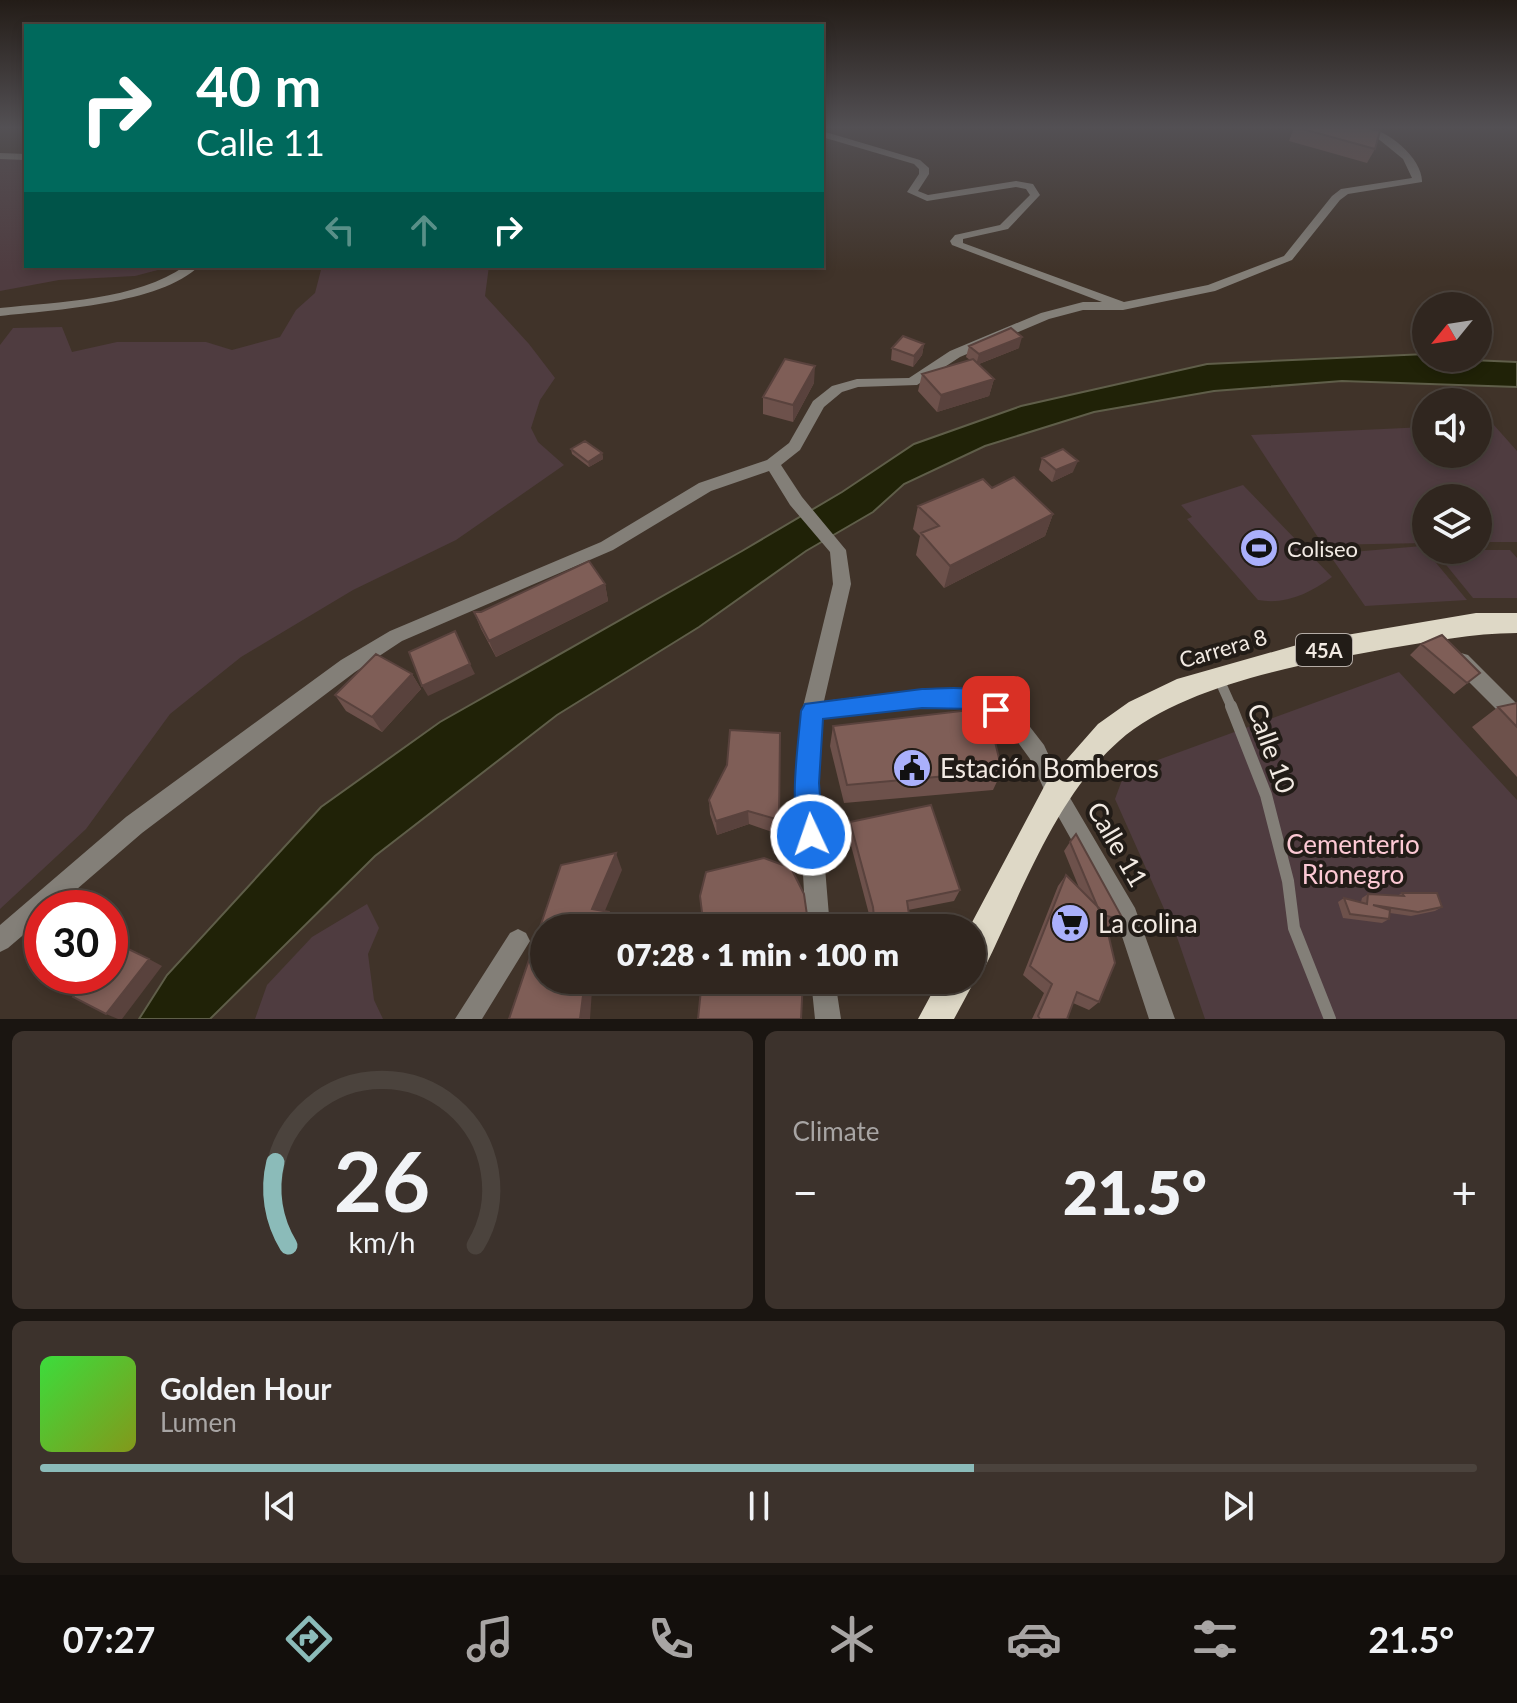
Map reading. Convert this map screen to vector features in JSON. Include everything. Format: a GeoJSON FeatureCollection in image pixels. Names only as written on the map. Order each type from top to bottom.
{"type":"FeatureCollection","features":[{"type":"Feature","properties":{"kind":"highway","name":"Carrera 8"},"geometry":{"type":"LineString","coordinates":[[1056,793],[1108,733],[1139,711],[1177,691],[1311,652],[1476,623],[1517,623]]}},
{"type":"Feature","properties":{"kind":"highway","name":"45A"},"geometry":{"type":"LineString","coordinates":[[986,930],[1056,793]]}},
{"type":"Feature","properties":{"kind":"highway"},"geometry":{"type":"LineString","coordinates":[[935,1019],[950,994]]}},
{"type":"Feature","properties":{"kind":"street"},"geometry":{"type":"LineString","coordinates":[[923,176],[912,192],[927,198],[1016,184],[1029,186],[1035,195],[1004,227],[959,237],[956,241],[958,245],[1123,306]]}},
{"type":"Feature","properties":{"kind":"street"},"geometry":{"type":"LineString","coordinates":[[0,940],[134,825],[348,666],[396,636],[607,546],[705,487],[772,464],[795,446],[818,404],[837,389],[857,383],[912,382],[955,354],[1045,316],[1083,306],[1123,306],[1211,288],[1288,258],[1345,191],[1418,180],[1417,176]]}},
{"type":"Feature","properties":{"kind":"street"},"geometry":{"type":"LineString","coordinates":[[0,312],[139,291],[168,282],[190,268]]}},
{"type":"Feature","properties":{"kind":"street"},"geometry":{"type":"LineString","coordinates":[[772,464],[796,501],[838,550],[842,584],[812,711],[808,783],[817,914]]}},
{"type":"Feature","properties":{"kind":"street"},"geometry":{"type":"LineString","coordinates":[[1431,631],[1517,717]]}},
{"type":"Feature","properties":{"kind":"street","name":"Calle 11"},"geometry":{"type":"LineString","coordinates":[[812,711],[922,698],[980,699],[1013,720],[1037,752],[1056,793],[1127,916],[1162,1019]]}},
{"type":"Feature","properties":{"kind":"street"},"geometry":{"type":"LineString","coordinates":[[468,1019],[518,941]]}},
{"type":"Feature","properties":{"kind":"street"},"geometry":{"type":"LineString","coordinates":[[825,994],[828,1019]]}},
{"type":"Feature","properties":{"kind":"lane","name":"Calle 10"},"geometry":{"type":"LineString","coordinates":[[1219,679],[1247,741],[1266,795],[1288,881],[1294,928],[1330,1019]]}},
{"type":"Feature","properties":{"kind":"green space"},"geometry":{"type":"Polygon","coordinates":[[[0,176],[24,176],[24,268],[165,268],[135,276],[59,280],[0,291],[0,176]]]}},
{"type":"Feature","properties":{"kind":"green space"},"geometry":{"type":"Polygon","coordinates":[[[321,268],[489,268],[485,296],[555,378],[540,400],[531,428],[538,442],[564,465],[456,540],[353,590],[241,657],[170,714],[86,829],[0,909],[0,345],[13,328],[62,327],[72,352],[117,342],[206,342],[232,350],[280,337],[296,310],[315,293],[321,268]]]}},
{"type":"Feature","properties":{"kind":"green space"},"geometry":{"type":"Polygon","coordinates":[[[1492,424],[1517,451],[1517,542],[1492,542],[1492,484],[1412,484],[1412,543],[1323,545],[1251,435],[1412,428],[1412,468],[1492,468],[1492,424]]]}},
{"type":"Feature","properties":{"kind":"green space","name":"Coliseo"},"geometry":{"type":"Polygon","coordinates":[[[1243,485],[1332,577],[1297,596],[1278,601],[1258,600],[1187,519],[1192,517],[1181,505],[1243,485]]]}},
{"type":"Feature","properties":{"kind":"green space"},"geometry":{"type":"Polygon","coordinates":[[[1412,547],[1412,564],[1437,564],[1467,600],[1365,606],[1329,554],[1412,547]]]}},
{"type":"Feature","properties":{"kind":"green space"},"geometry":{"type":"Polygon","coordinates":[[[1492,550],[1510,550],[1517,558],[1517,598],[1473,598],[1445,564],[1492,564],[1492,550]]]}},
{"type":"Feature","properties":{"kind":"green space","name":"Cementerio Rionegro"},"geometry":{"type":"Polygon","coordinates":[[[1399,672],[1517,800],[1517,1019],[1205,1019],[1178,940],[1115,799],[1125,772],[1399,672]]]}},
{"type":"Feature","properties":{"kind":"green space"},"geometry":{"type":"Polygon","coordinates":[[[367,904],[379,928],[368,954],[374,1000],[383,1019],[255,1019],[267,985],[312,937],[367,904]]]}},
{"type":"Feature","properties":{"kind":"shaded area"},"geometry":{"type":"Polygon","coordinates":[[[1412,355],[1412,372],[1492,372],[1492,361],[1517,362],[1517,387],[1342,381],[1214,391],[1094,412],[985,446],[904,484],[873,512],[806,551],[699,627],[557,715],[375,856],[210,1019],[139,1019],[167,975],[321,807],[440,722],[742,551],[842,492],[914,444],[1021,406],[1207,364],[1412,355]]]}},
{"type":"Feature","properties":{"kind":"building"},"geometry":{"type":"Polygon","coordinates":[[[1011,328],[1022,337],[979,354],[969,346],[1011,328]]]}},
{"type":"Feature","properties":{"kind":"building"},"geometry":{"type":"Polygon","coordinates":[[[903,336],[924,344],[914,356],[892,348],[903,336]]]}},
{"type":"Feature","properties":{"kind":"building"},"geometry":{"type":"Polygon","coordinates":[[[785,359],[815,366],[793,405],[763,397],[785,359]]]}},
{"type":"Feature","properties":{"kind":"building"},"geometry":{"type":"Polygon","coordinates":[[[973,359],[994,379],[941,395],[922,374],[973,359]]]}},
{"type":"Feature","properties":{"kind":"building"},"geometry":{"type":"Polygon","coordinates":[[[585,441],[602,453],[588,462],[571,449],[585,441]]]}},
{"type":"Feature","properties":{"kind":"building"},"geometry":{"type":"Polygon","coordinates":[[[1063,449],[1078,461],[1056,470],[1042,458],[1063,449]]]}},
{"type":"Feature","properties":{"kind":"building"},"geometry":{"type":"Polygon","coordinates":[[[1014,477],[1053,514],[950,566],[921,533],[939,526],[918,506],[983,479],[992,488],[1014,477]]]}},
{"type":"Feature","properties":{"kind":"building"},"geometry":{"type":"Polygon","coordinates":[[[589,561],[605,584],[489,641],[474,612],[481,612],[589,561]]]}},
{"type":"Feature","properties":{"kind":"building"},"geometry":{"type":"Polygon","coordinates":[[[455,631],[470,664],[422,686],[409,652],[455,631]]]}},
{"type":"Feature","properties":{"kind":"building"},"geometry":{"type":"Polygon","coordinates":[[[1442,635],[1480,673],[1467,683],[1421,644],[1442,635]]]}},
{"type":"Feature","properties":{"kind":"building"},"geometry":{"type":"Polygon","coordinates":[[[376,654],[412,674],[372,717],[335,695],[376,654]]]}},
{"type":"Feature","properties":{"kind":"building"},"geometry":{"type":"Polygon","coordinates":[[[1517,703],[1517,727],[1498,707],[1517,703]]]}},
{"type":"Feature","properties":{"kind":"building","name":"Estación Bomberos"},"geometry":{"type":"Polygon","coordinates":[[[987,708],[1002,771],[847,785],[833,726],[987,708]]]}},
{"type":"Feature","properties":{"kind":"building"},"geometry":{"type":"Polygon","coordinates":[[[730,730],[780,733],[779,820],[748,811],[716,821],[709,800],[727,765],[730,730]]]}},
{"type":"Feature","properties":{"kind":"building"},"geometry":{"type":"Polygon","coordinates":[[[931,805],[960,890],[907,901],[909,914],[874,914],[850,822],[931,805]]]}},
{"type":"Feature","properties":{"kind":"building"},"geometry":{"type":"Polygon","coordinates":[[[1076,834],[1124,921],[1104,915],[1098,908],[1070,842],[1076,834]]]}},
{"type":"Feature","properties":{"kind":"building"},"geometry":{"type":"Polygon","coordinates":[[[616,853],[592,909],[610,914],[544,914],[561,865],[616,853]]]}},
{"type":"Feature","properties":{"kind":"building"},"geometry":{"type":"Polygon","coordinates":[[[764,858],[791,868],[804,894],[807,914],[702,914],[700,896],[706,872],[764,858]]]}},
{"type":"Feature","properties":{"kind":"building"},"geometry":{"type":"Polygon","coordinates":[[[1066,875],[1103,912],[1115,963],[1099,1002],[1077,992],[1067,1019],[1040,1019],[1038,1016],[1052,984],[1030,966],[1066,875]]]}},
{"type":"Feature","properties":{"kind":"building"},"geometry":{"type":"Polygon","coordinates":[[[1402,893],[1437,893],[1442,907],[1418,912],[1373,905],[1390,910],[1389,919],[1350,914],[1344,898],[1367,904],[1368,894],[1404,896],[1402,893]]]}},
{"type":"Feature","properties":{"kind":"building"},"geometry":{"type":"Polygon","coordinates":[[[128,949],[149,959],[128,986],[128,949]]]}},
{"type":"Feature","properties":{"kind":"building"},"geometry":{"type":"Polygon","coordinates":[[[530,957],[530,994],[583,994],[580,1019],[509,1019],[530,957]]]}},
{"type":"Feature","properties":{"kind":"building"},"geometry":{"type":"Polygon","coordinates":[[[75,994],[122,994],[106,1014],[73,997],[75,994]]]}},
{"type":"Feature","properties":{"kind":"building"},"geometry":{"type":"Polygon","coordinates":[[[701,994],[802,994],[801,1019],[698,1019],[701,994]]]}},
{"type":"Feature","properties":{"kind":"place","name":"Coliseo"},"geometry":{"type":"Point","coordinates":[1259,548]}},
{"type":"Feature","properties":{"kind":"place","name":"Estación Bomberos"},"geometry":{"type":"Point","coordinates":[912,768]}},
{"type":"Feature","properties":{"kind":"place","name":"La colina"},"geometry":{"type":"Point","coordinates":[1070,923]}},
{"type":"Feature","properties":{"kind":"route"},"geometry":{"type":"LineString","coordinates":[[811,835],[808,783],[812,711],[922,698],[980,699],[996,710]]}}]}
